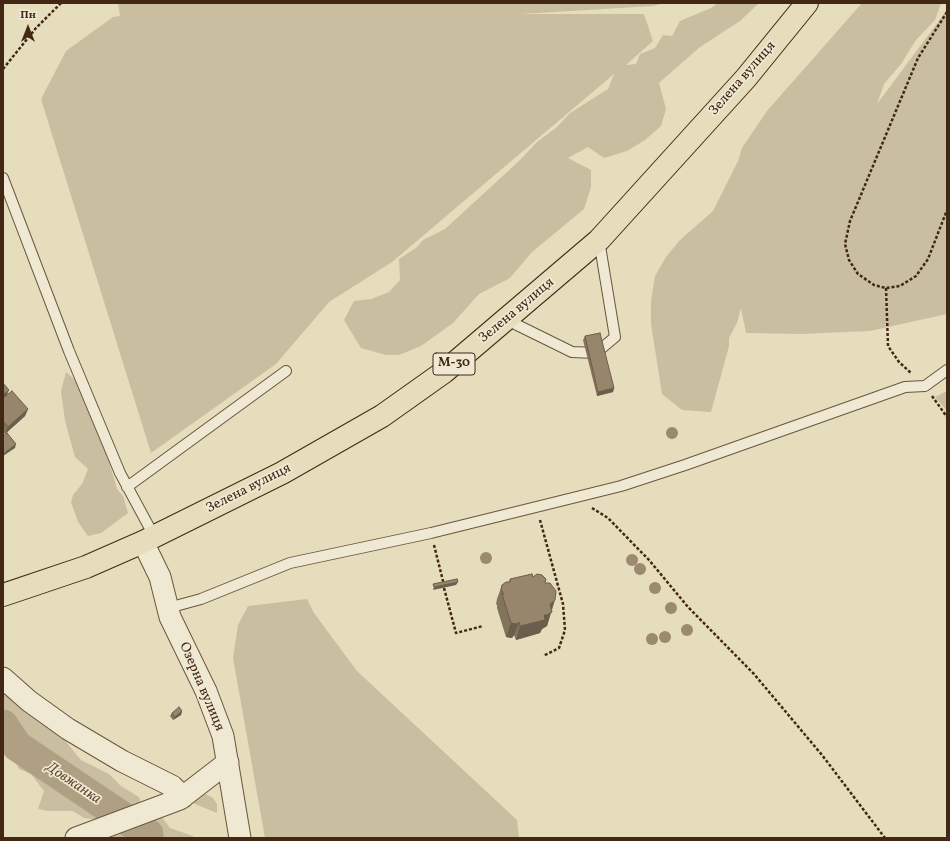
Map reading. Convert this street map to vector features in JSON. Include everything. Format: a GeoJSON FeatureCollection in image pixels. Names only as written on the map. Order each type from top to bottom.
{"type":"FeatureCollection","features":[{"type":"Feature","properties":{"kind":"highway","name":"Зелена вулиця"},"geometry":{"type":"LineString","coordinates":[[4,595],[86,567],[148,539],[282,473],[382,416],[444,372],[599,240],[746,78],[807,3]]}},
{"type":"Feature","properties":{"kind":"street","name":"Озерна вулиця"},"geometry":{"type":"LineString","coordinates":[[148,539],[160,577],[170,617],[206,691],[223,736],[240,838]]}},
{"type":"Feature","properties":{"kind":"street"},"geometry":{"type":"LineString","coordinates":[[3,678],[29,701],[68,729],[122,761],[172,786],[183,797]]}},
{"type":"Feature","properties":{"kind":"street"},"geometry":{"type":"LineString","coordinates":[[76,838],[129,819],[183,797],[228,762]]}},
{"type":"Feature","properties":{"kind":"lane"},"geometry":{"type":"LineString","coordinates":[[3,178],[69,351],[148,539]]}},
{"type":"Feature","properties":{"kind":"lane"},"geometry":{"type":"LineString","coordinates":[[506,320],[572,352],[596,353],[615,337],[599,240]]}},
{"type":"Feature","properties":{"kind":"lane"},"geometry":{"type":"LineString","coordinates":[[127,487],[286,370]]}},
{"type":"Feature","properties":{"kind":"lane"},"geometry":{"type":"LineString","coordinates":[[168,608],[201,599],[290,563],[431,533],[621,486],[686,465],[905,387],[925,386],[947,370]]}},
{"type":"Feature","properties":{"kind":"path"},"geometry":{"type":"LineString","coordinates":[[3,69],[36,28],[61,3]]}},
{"type":"Feature","properties":{"kind":"path"},"geometry":{"type":"LineString","coordinates":[[947,12],[918,58],[850,221],[845,244],[848,255],[858,274],[874,285],[886,288],[900,286],[916,276],[928,259],[947,210]]}},
{"type":"Feature","properties":{"kind":"path"},"geometry":{"type":"LineString","coordinates":[[886,288],[888,346],[899,362],[925,386],[947,416]]}},
{"type":"Feature","properties":{"kind":"path"},"geometry":{"type":"LineString","coordinates":[[574,497],[608,518],[649,560],[688,607],[754,674],[822,755],[885,838]]}},
{"type":"Feature","properties":{"kind":"path"},"geometry":{"type":"LineString","coordinates":[[537,508],[564,604],[565,630],[559,648],[543,656]]}},
{"type":"Feature","properties":{"kind":"path"},"geometry":{"type":"LineString","coordinates":[[431,533],[456,633],[483,626]]}},
{"type":"Feature","properties":{"kind":"shaded area"},"geometry":{"type":"Polygon","coordinates":[[[118,3],[664,3],[653,6],[521,14],[644,14],[653,41],[626,65],[636,64],[640,54],[655,48],[663,35],[672,36],[680,21],[711,8],[718,3],[759,3],[740,21],[700,47],[659,83],[666,109],[661,126],[645,140],[627,151],[604,158],[588,147],[568,158],[591,170],[591,187],[584,209],[532,252],[510,278],[479,294],[453,323],[421,346],[399,355],[386,355],[361,348],[344,320],[354,301],[371,299],[389,292],[400,280],[399,259],[416,248],[423,240],[445,229],[518,162],[537,142],[557,127],[570,113],[608,89],[614,74],[392,262],[329,302],[276,364],[151,453],[41,99],[66,51],[113,17],[120,16],[118,3]]]}},
{"type":"Feature","properties":{"kind":"shaded area"},"geometry":{"type":"Polygon","coordinates":[[[862,3],[941,3],[935,20],[916,40],[901,64],[884,84],[877,104],[947,10],[947,314],[870,331],[801,334],[746,333],[741,308],[737,323],[729,338],[729,346],[711,412],[682,410],[662,394],[651,324],[651,301],[655,276],[666,257],[680,240],[713,211],[738,161],[742,148],[767,111],[862,3]]]}},
{"type":"Feature","properties":{"kind":"shaded area"},"geometry":{"type":"Polygon","coordinates":[[[66,372],[74,379],[85,400],[104,445],[117,489],[123,496],[128,513],[101,533],[88,536],[78,522],[71,502],[73,495],[82,484],[88,469],[75,457],[65,421],[61,391],[66,372]]]}},
{"type":"Feature","properties":{"kind":"shaded area"},"geometry":{"type":"Polygon","coordinates":[[[947,391],[947,411],[935,397],[947,391]]]}},
{"type":"Feature","properties":{"kind":"shaded area"},"geometry":{"type":"Polygon","coordinates":[[[307,599],[314,613],[357,671],[517,820],[519,838],[265,838],[233,658],[238,625],[248,606],[307,599]]]}},
{"type":"Feature","properties":{"kind":"shaded area"},"geometry":{"type":"Polygon","coordinates":[[[3,689],[62,737],[81,760],[109,774],[121,786],[139,797],[142,807],[99,820],[84,818],[73,811],[48,811],[38,809],[44,791],[31,774],[19,769],[13,757],[19,741],[14,731],[3,728],[3,689]]]}},
{"type":"Feature","properties":{"kind":"shaded area"},"geometry":{"type":"Polygon","coordinates":[[[206,794],[213,798],[217,804],[217,813],[190,802],[198,795],[206,794]]]}},
{"type":"Feature","properties":{"kind":"shaded area"},"geometry":{"type":"Polygon","coordinates":[[[159,813],[170,828],[193,836],[194,838],[112,838],[115,834],[125,828],[145,827],[159,813]]]}},
{"type":"Feature","properties":{"kind":"building"},"geometry":{"type":"Polygon","coordinates":[[[600,333],[614,388],[598,392],[585,336],[600,333]]]}},
{"type":"Feature","properties":{"kind":"building"},"geometry":{"type":"Polygon","coordinates":[[[3,383],[9,390],[3,395],[3,383]]]}},
{"type":"Feature","properties":{"kind":"building"},"geometry":{"type":"Polygon","coordinates":[[[12,391],[28,409],[8,427],[3,421],[3,398],[12,391]]]}},
{"type":"Feature","properties":{"kind":"building"},"geometry":{"type":"Polygon","coordinates":[[[7,433],[16,444],[3,454],[3,436],[7,433]]]}},
{"type":"Feature","properties":{"kind":"building"},"geometry":{"type":"Polygon","coordinates":[[[532,574],[533,577],[537,574],[542,575],[546,579],[545,583],[550,583],[556,591],[555,600],[550,604],[552,612],[544,615],[545,620],[520,626],[519,622],[517,624],[511,623],[502,594],[504,594],[501,590],[502,585],[506,582],[510,582],[510,579],[532,574]]]}},
{"type":"Feature","properties":{"kind":"building"},"geometry":{"type":"Polygon","coordinates":[[[457,579],[458,582],[434,587],[433,584],[457,579]]]}},
{"type":"Feature","properties":{"kind":"building"},"geometry":{"type":"Polygon","coordinates":[[[179,707],[182,711],[175,717],[172,713],[179,707]]]}},
{"type":"Feature","properties":{"kind":"waterway","name":"Довжанка"},"geometry":{"type":"LineString","coordinates":[[3,725],[17,746],[148,834],[148,838]]}}]}
